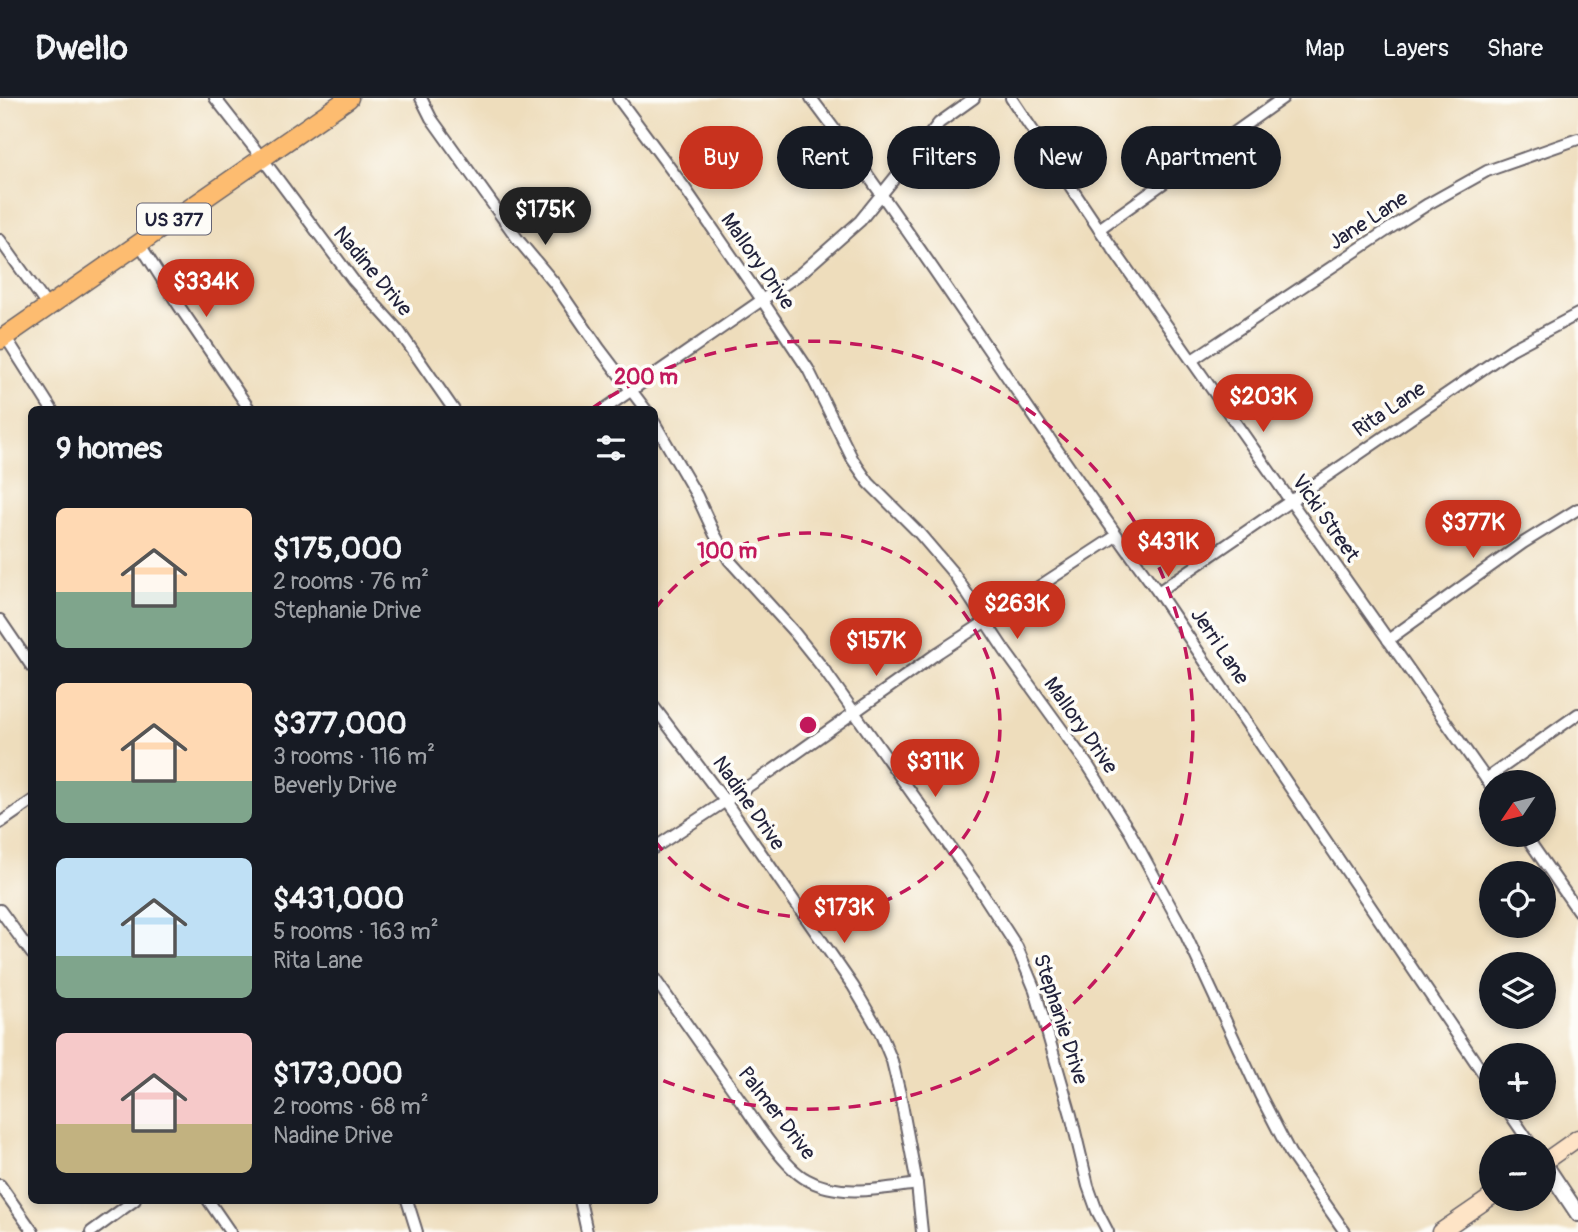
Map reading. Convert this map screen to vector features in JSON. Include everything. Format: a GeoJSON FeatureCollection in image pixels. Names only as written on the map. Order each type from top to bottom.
{"type":"FeatureCollection","features":[{"type":"Feature","properties":{"kind":"main road","name":"US 377"},"geometry":{"type":"LineString","coordinates":[[2,338],[349,98]]}},
{"type":"Feature","properties":{"kind":"main road"},"geometry":{"type":"LineString","coordinates":[[1556,1154],[1578,1138]]}},
{"type":"Feature","properties":{"kind":"main road"},"geometry":{"type":"LineString","coordinates":[[1440,1232],[1479,1205]]}},
{"type":"Feature","properties":{"kind":"street","name":"Nadine Drive"},"geometry":{"type":"LineString","coordinates":[[215,98],[353,280],[399,331],[451,406]]}},
{"type":"Feature","properties":{"kind":"street"},"geometry":{"type":"LineString","coordinates":[[421,98],[431,118],[519,242],[555,284],[643,406]]}},
{"type":"Feature","properties":{"kind":"street","name":"Mallory Drive"},"geometry":{"type":"LineString","coordinates":[[618,98],[684,187],[808,369],[853,460],[869,483],[919,533],[954,574],[985,622],[1089,767],[1130,832],[1184,931],[1290,1153],[1345,1232]]}},
{"type":"Feature","properties":{"kind":"street","name":"Jerri Lane"},"geometry":{"type":"LineString","coordinates":[[811,98],[1157,592],[1479,1067]]}},
{"type":"Feature","properties":{"kind":"street"},"geometry":{"type":"LineString","coordinates":[[609,406],[800,273],[860,222],[939,123],[974,98]]}},
{"type":"Feature","properties":{"kind":"street","name":"Vicki Street"},"geometry":{"type":"LineString","coordinates":[[1011,98],[1099,229],[1480,770]]}},
{"type":"Feature","properties":{"kind":"street"},"geometry":{"type":"LineString","coordinates":[[1099,229],[1283,98]]}},
{"type":"Feature","properties":{"kind":"street","name":"Jane Lane"},"geometry":{"type":"LineString","coordinates":[[1192,360],[1392,227],[1452,191],[1487,171],[1578,139]]}},
{"type":"Feature","properties":{"kind":"street"},"geometry":{"type":"LineString","coordinates":[[0,240],[48,307]]}},
{"type":"Feature","properties":{"kind":"street"},"geometry":{"type":"LineString","coordinates":[[139,243],[247,406]]}},
{"type":"Feature","properties":{"kind":"street","name":"Rita Lane"},"geometry":{"type":"LineString","coordinates":[[1157,592],[1512,349],[1578,314]]}},
{"type":"Feature","properties":{"kind":"street"},"geometry":{"type":"LineString","coordinates":[[2,338],[49,406]]}},
{"type":"Feature","properties":{"kind":"street","name":"Stephanie Drive"},"geometry":{"type":"LineString","coordinates":[[658,429],[697,496],[729,560],[822,667],[975,882],[1017,947],[1035,990],[1071,1115],[1088,1186],[1108,1232]]}},
{"type":"Feature","properties":{"kind":"street"},"geometry":{"type":"LineString","coordinates":[[1388,640],[1522,543],[1578,509]]}},
{"type":"Feature","properties":{"kind":"street"},"geometry":{"type":"LineString","coordinates":[[658,845],[773,770],[939,652],[1116,536]]}},
{"type":"Feature","properties":{"kind":"street"},"geometry":{"type":"LineString","coordinates":[[0,620],[28,661]]}},
{"type":"Feature","properties":{"kind":"street","name":"Nadine Drive"},"geometry":{"type":"LineString","coordinates":[[658,712],[726,801],[853,986],[880,1032],[900,1094],[922,1232]]}},
{"type":"Feature","properties":{"kind":"street"},"geometry":{"type":"LineString","coordinates":[[1506,770],[1578,714]]}},
{"type":"Feature","properties":{"kind":"street"},"geometry":{"type":"LineString","coordinates":[[0,823],[28,804]]}},
{"type":"Feature","properties":{"kind":"street"},"geometry":{"type":"LineString","coordinates":[[1533,847],[1578,911]]}},
{"type":"Feature","properties":{"kind":"street"},"geometry":{"type":"LineString","coordinates":[[0,910],[28,948]]}},
{"type":"Feature","properties":{"kind":"street","name":"Palmer Drive"},"geometry":{"type":"LineString","coordinates":[[658,984],[761,1131],[789,1165],[805,1179],[847,1191],[916,1184]]}},
{"type":"Feature","properties":{"kind":"street"},"geometry":{"type":"LineString","coordinates":[[1556,1180],[1578,1214]]}},
{"type":"Feature","properties":{"kind":"street"},"geometry":{"type":"LineString","coordinates":[[0,1185],[33,1232]]}},
{"type":"Feature","properties":{"kind":"street"},"geometry":{"type":"LineString","coordinates":[[91,1232],[130,1204]]}},
{"type":"Feature","properties":{"kind":"street"},"geometry":{"type":"LineString","coordinates":[[211,1204],[230,1232]]}},
{"type":"Feature","properties":{"kind":"street"},"geometry":{"type":"LineString","coordinates":[[408,1204],[417,1232]]}},
{"type":"Feature","properties":{"kind":"street"},"geometry":{"type":"LineString","coordinates":[[581,1204],[587,1232]]}}]}
